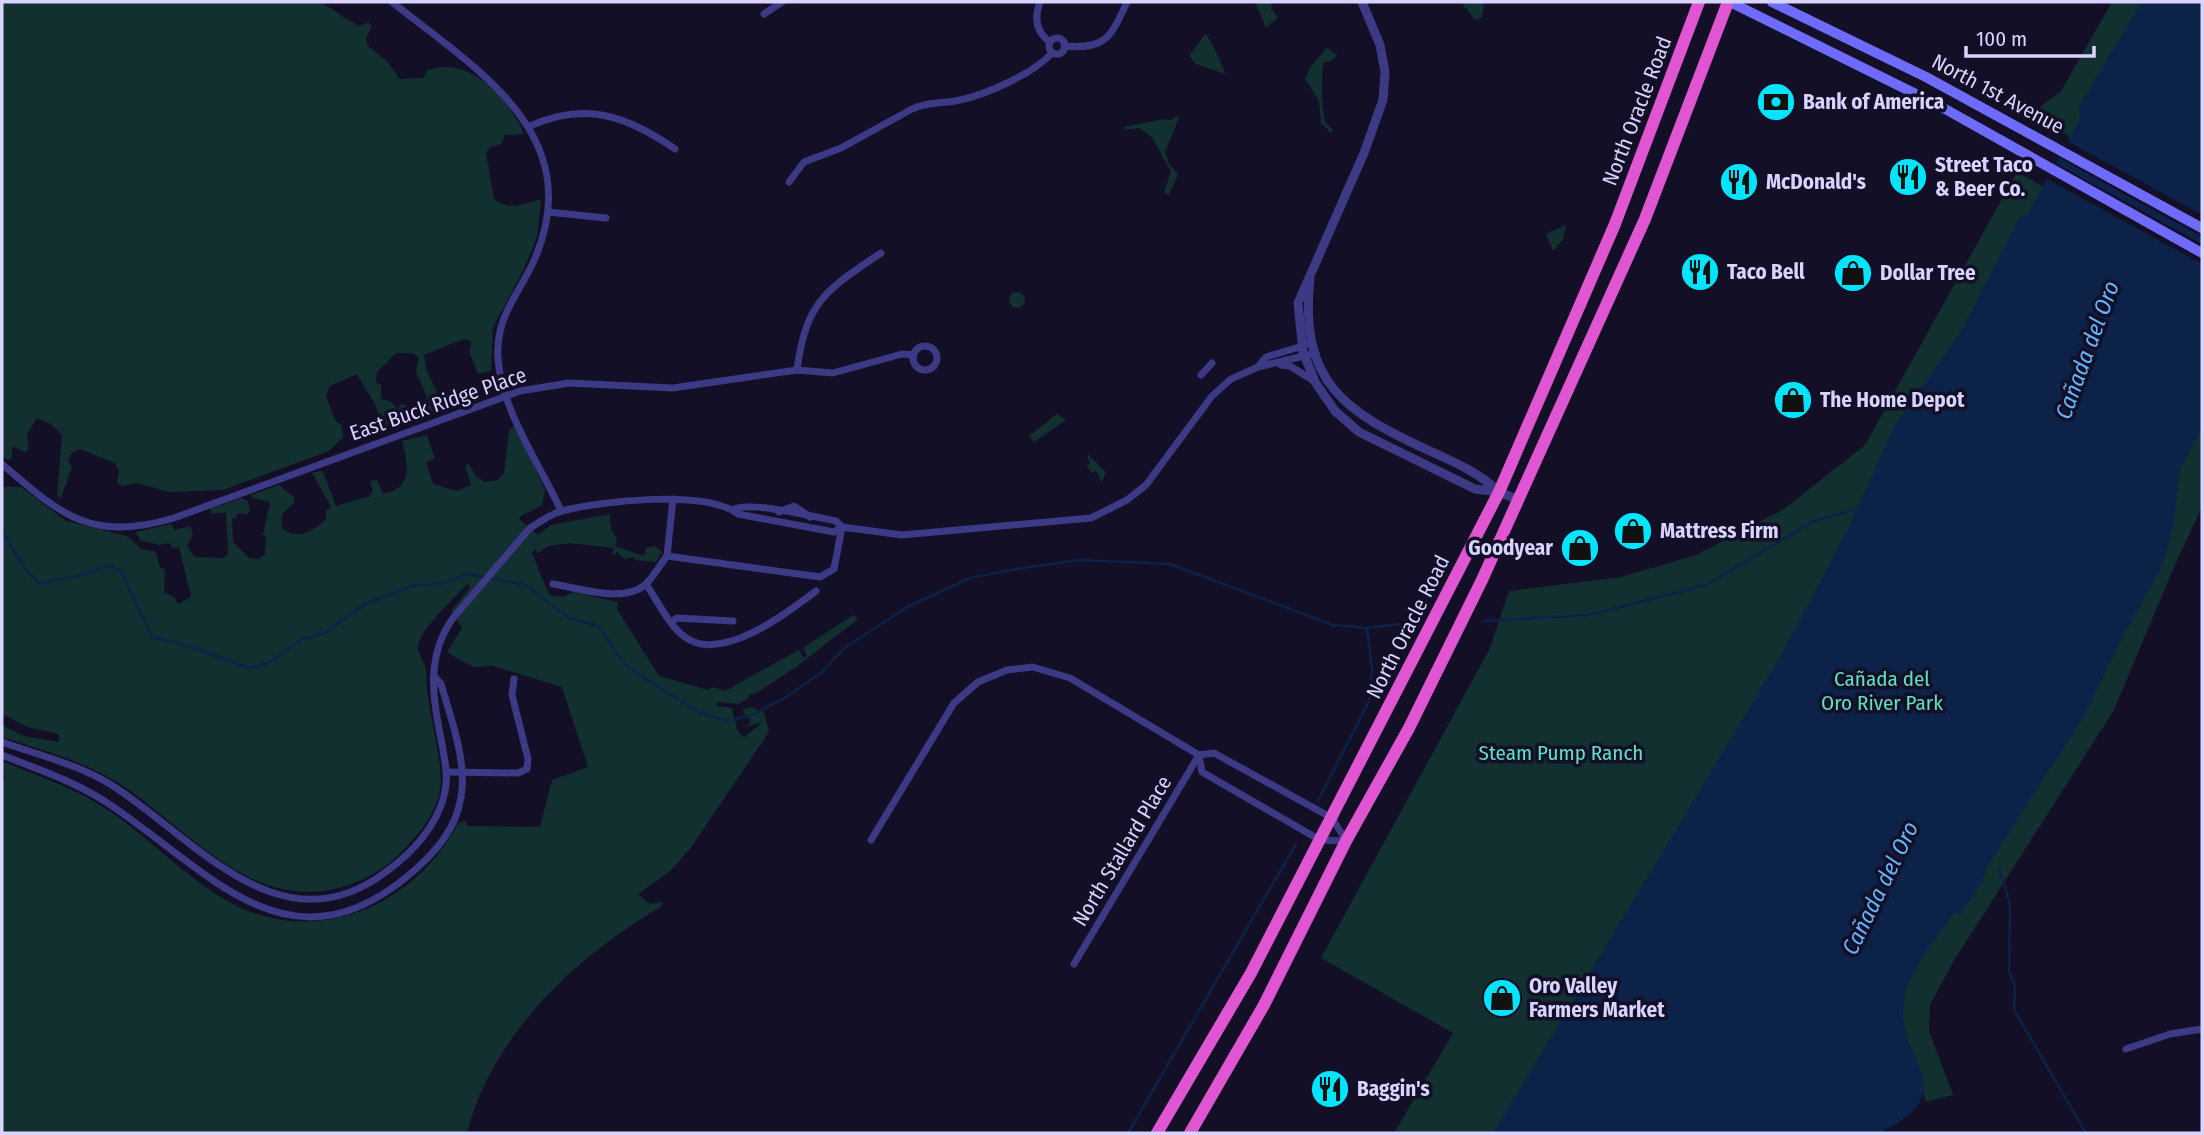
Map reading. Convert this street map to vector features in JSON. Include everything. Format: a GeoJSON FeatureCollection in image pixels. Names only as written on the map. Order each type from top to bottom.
{"type":"FeatureCollection","features":[{"type":"Feature","properties":{"kind":"highway","name":"North Oracle Road"},"geometry":{"type":"LineString","coordinates":[[1157,1133],[1251,973],[1499,492],[1615,224],[1699,2]]}},
{"type":"Feature","properties":{"kind":"highway"},"geometry":{"type":"LineString","coordinates":[[1189,1133],[1264,1005],[1346,841],[1409,728],[1519,500],[1645,219],[1729,2]]}},
{"type":"Feature","properties":{"kind":"main road","name":"North 1st Avenue"},"geometry":{"type":"LineString","coordinates":[[1729,2],[1847,57],[2202,253]]}},
{"type":"Feature","properties":{"kind":"main road","name":"North 1st Avenue"},"geometry":{"type":"LineString","coordinates":[[1772,2],[1856,41],[2202,228]]}},
{"type":"Feature","properties":{"kind":"street"},"geometry":{"type":"LineString","coordinates":[[392,2],[502,90],[530,126],[545,178],[548,212],[536,256],[512,295],[502,322],[498,357],[506,395],[561,511]]}},
{"type":"Feature","properties":{"kind":"street"},"geometry":{"type":"LineString","coordinates":[[764,14],[782,2]]}},
{"type":"Feature","properties":{"kind":"street"},"geometry":{"type":"LineString","coordinates":[[1040,2],[1037,21],[1039,31],[1050,42],[1052,53]]}},
{"type":"Feature","properties":{"kind":"street"},"geometry":{"type":"LineString","coordinates":[[1064,46],[1088,47],[1103,42],[1114,31],[1127,2]]}},
{"type":"Feature","properties":{"kind":"street"},"geometry":{"type":"LineString","coordinates":[[1362,2],[1380,46],[1385,72],[1383,100],[1364,153],[1298,303],[1305,356],[1315,382],[1335,411],[1359,432],[1475,489],[1499,492],[1519,500]]}},
{"type":"Feature","properties":{"kind":"street"},"geometry":{"type":"LineString","coordinates":[[1050,42],[1058,38],[1064,46]]}},
{"type":"Feature","properties":{"kind":"street"},"geometry":{"type":"LineString","coordinates":[[789,182],[804,162],[841,148],[924,104],[974,96],[1039,66],[1052,53],[1060,53],[1064,46]]}},
{"type":"Feature","properties":{"kind":"street"},"geometry":{"type":"LineString","coordinates":[[530,126],[562,115],[598,114],[638,124],[675,149]]}},
{"type":"Feature","properties":{"kind":"street"},"geometry":{"type":"LineString","coordinates":[[548,212],[606,218]]}},
{"type":"Feature","properties":{"kind":"street"},"geometry":{"type":"LineString","coordinates":[[797,370],[801,341],[816,305],[833,287],[881,253]]}},
{"type":"Feature","properties":{"kind":"street"},"geometry":{"type":"LineString","coordinates":[[1312,266],[1308,302],[1313,342],[1326,380],[1343,401],[1366,420],[1480,474],[1499,492]]}},
{"type":"Feature","properties":{"kind":"street"},"geometry":{"type":"LineString","coordinates":[[1258,367],[1266,357],[1313,342]]}},
{"type":"Feature","properties":{"kind":"street"},"geometry":{"type":"LineString","coordinates":[[732,510],[739,505],[836,521],[842,527],[902,535],[1091,518],[1128,500],[1146,485],[1212,396],[1231,379],[1258,367],[1316,353]]}},
{"type":"Feature","properties":{"kind":"street","name":"East Buck Ridge Place"},"geometry":{"type":"LineString","coordinates":[[2,464],[67,516],[111,528],[139,526],[174,518],[506,395],[569,383],[673,388],[797,370],[833,373],[902,354],[913,355]]}},
{"type":"Feature","properties":{"kind":"street"},"geometry":{"type":"LineString","coordinates":[[1201,375],[1213,363]]}},
{"type":"Feature","properties":{"kind":"street"},"geometry":{"type":"LineString","coordinates":[[1277,364],[1290,366],[1315,382]]}},
{"type":"Feature","properties":{"kind":"street"},"geometry":{"type":"LineString","coordinates":[[2,742],[96,776],[239,880],[266,891],[292,897],[323,897],[350,891],[391,868],[415,846],[436,816],[444,795],[447,772],[432,687],[436,650],[442,633],[453,618],[529,529],[561,511],[619,501],[673,499],[834,532],[842,527]]}},
{"type":"Feature","properties":{"kind":"street"},"geometry":{"type":"LineString","coordinates":[[553,584],[615,593],[635,591],[646,584],[667,556],[673,499]]}},
{"type":"Feature","properties":{"kind":"street"},"geometry":{"type":"LineString","coordinates":[[667,556],[820,577],[834,569],[842,527]]}},
{"type":"Feature","properties":{"kind":"street"},"geometry":{"type":"LineString","coordinates":[[646,584],[684,637],[701,645],[727,645],[784,615],[816,591]]}},
{"type":"Feature","properties":{"kind":"street"},"geometry":{"type":"LineString","coordinates":[[672,621],[677,618],[733,621]]}},
{"type":"Feature","properties":{"kind":"street"},"geometry":{"type":"LineString","coordinates":[[871,840],[954,703],[978,682],[1007,670],[1033,667],[1070,678],[1199,755],[1214,752],[1332,818],[1346,841]]}},
{"type":"Feature","properties":{"kind":"street"},"geometry":{"type":"LineString","coordinates":[[2,755],[100,798],[238,899],[265,909],[310,917],[363,905],[401,882],[423,863],[446,834],[458,811],[463,773],[460,750],[441,684],[434,676]]}},
{"type":"Feature","properties":{"kind":"street"},"geometry":{"type":"LineString","coordinates":[[447,772],[518,773],[527,769],[528,760],[512,695],[514,679]]}},
{"type":"Feature","properties":{"kind":"street"},"geometry":{"type":"LineString","coordinates":[[1199,755],[1202,772],[1320,841],[1346,841]]}},
{"type":"Feature","properties":{"kind":"street","name":"North Stallard Place"},"geometry":{"type":"LineString","coordinates":[[1074,964],[1199,755]]}},
{"type":"Feature","properties":{"kind":"street"},"geometry":{"type":"LineString","coordinates":[[2126,1049],[2170,1034],[2202,1029]]}},
{"type":"Feature","properties":{"kind":"green space"},"geometry":{"type":"Polygon","coordinates":[[[2,2],[320,2],[359,26],[369,22],[372,27],[366,42],[400,79],[424,78],[426,71],[442,67],[457,68],[485,82],[508,106],[524,134],[505,135],[501,144],[490,147],[486,154],[494,199],[511,206],[541,200],[537,237],[524,269],[493,327],[491,371],[478,374],[470,354],[471,341],[464,339],[424,355],[427,372],[446,409],[423,418],[419,410],[430,405],[416,371],[419,358],[412,353],[396,353],[377,372],[376,382],[381,385],[381,399],[392,402],[397,409],[401,404],[406,405],[409,422],[386,430],[381,427],[375,405],[357,374],[330,386],[326,396],[335,420],[342,426],[343,437],[329,451],[223,490],[169,492],[137,483],[121,486],[117,483],[119,471],[115,463],[80,449],[71,454],[68,461],[72,467],[61,498],[57,496],[62,435],[52,425],[37,418],[27,434],[29,449],[25,452],[12,446],[12,459],[7,460],[2,455],[2,2]]]}},
{"type":"Feature","properties":{"kind":"green space"},"geometry":{"type":"Polygon","coordinates":[[[1255,2],[1272,2],[1271,8],[1278,18],[1266,28],[1255,2]]]}},
{"type":"Feature","properties":{"kind":"green space"},"geometry":{"type":"Polygon","coordinates":[[[1461,2],[1484,2],[1482,18],[1475,20],[1461,2]]]}},
{"type":"Feature","properties":{"kind":"green space"},"geometry":{"type":"Polygon","coordinates":[[[2112,2],[2202,2],[2202,208],[2048,125],[2040,124],[2040,107],[2061,91],[2112,2]]]}},
{"type":"Feature","properties":{"kind":"green space"},"geometry":{"type":"Polygon","coordinates":[[[1205,34],[1225,74],[1196,64],[1189,56],[1205,34]]]}},
{"type":"Feature","properties":{"kind":"green space"},"geometry":{"type":"Polygon","coordinates":[[[1327,48],[1337,55],[1331,61],[1323,63],[1323,107],[1325,122],[1333,130],[1331,133],[1321,123],[1319,101],[1305,78],[1311,66],[1327,48]]]}},
{"type":"Feature","properties":{"kind":"green space"},"geometry":{"type":"Polygon","coordinates":[[[1180,115],[1165,152],[1169,164],[1178,174],[1169,195],[1164,192],[1171,172],[1152,137],[1139,128],[1125,130],[1124,127],[1170,120],[1180,115]]]}},
{"type":"Feature","properties":{"kind":"green space","name":"Cañada del Oro River Park"},"geometry":{"type":"Polygon","coordinates":[[[2017,172],[2202,273],[2202,507],[2114,710],[1953,962],[1930,1005],[1929,1031],[1953,1095],[1926,1102],[1892,995],[1867,1133],[1394,1133],[1453,1033],[1321,958],[1490,648],[1509,591],[1621,577],[1696,555],[1784,509],[1865,445],[2017,172]]]}},
{"type":"Feature","properties":{"kind":"green space"},"geometry":{"type":"Polygon","coordinates":[[[1566,225],[1563,240],[1553,251],[1546,234],[1566,225]]]}},
{"type":"Feature","properties":{"kind":"green space"},"geometry":{"type":"Polygon","coordinates":[[[1017,292],[1023,294],[1023,306],[1017,308],[1011,306],[1009,300],[1011,294],[1017,292]]]}},
{"type":"Feature","properties":{"kind":"green space"},"geometry":{"type":"Polygon","coordinates":[[[1057,414],[1066,420],[1034,442],[1029,436],[1057,414]]]}},
{"type":"Feature","properties":{"kind":"green space"},"geometry":{"type":"Polygon","coordinates":[[[516,427],[545,490],[542,505],[519,519],[538,535],[551,525],[610,514],[611,529],[617,539],[615,546],[644,556],[646,548],[655,546],[662,552],[656,562],[635,560],[635,557],[624,559],[617,552],[615,555],[612,553],[614,548],[569,543],[548,546],[538,553],[535,549],[532,553],[549,595],[562,597],[574,592],[618,602],[617,609],[659,676],[709,690],[713,687],[725,691],[799,650],[804,658],[807,655],[803,648],[853,615],[858,619],[796,667],[749,695],[749,698],[738,704],[717,702],[717,706],[732,708],[737,730],[744,737],[763,722],[746,727],[751,722],[742,710],[751,707],[764,712],[769,732],[690,849],[670,871],[638,894],[650,904],[662,902],[661,907],[598,949],[569,974],[517,1031],[496,1063],[479,1097],[467,1133],[2,1133],[2,780],[5,778],[2,761],[64,786],[100,805],[198,881],[233,904],[265,917],[298,921],[330,919],[362,911],[391,896],[417,876],[440,852],[458,823],[465,821],[468,826],[540,827],[552,780],[588,767],[562,687],[493,666],[473,667],[447,652],[462,628],[451,611],[471,586],[467,584],[430,624],[419,642],[418,649],[426,669],[428,699],[441,778],[437,800],[422,828],[387,865],[342,887],[309,892],[278,888],[250,877],[222,862],[145,802],[106,776],[62,757],[2,737],[2,725],[24,736],[59,742],[59,734],[27,727],[2,714],[2,487],[21,487],[66,521],[127,536],[141,549],[156,552],[160,568],[165,569],[164,592],[175,598],[178,604],[191,597],[179,547],[172,548],[170,543],[158,545],[140,540],[136,532],[171,524],[175,530],[190,526],[193,534],[187,546],[195,557],[224,558],[228,554],[226,512],[212,514],[210,509],[242,498],[248,501],[250,510],[247,514],[238,513],[235,519],[232,517],[233,542],[249,558],[259,559],[265,554],[266,537],[263,535],[270,502],[253,498],[251,495],[279,485],[295,498],[294,503],[282,514],[282,529],[294,534],[306,533],[326,519],[326,511],[331,507],[312,473],[321,471],[324,474],[336,506],[370,496],[373,491],[370,481],[377,480],[383,494],[393,491],[404,481],[406,474],[402,441],[427,435],[435,459],[426,462],[433,484],[457,491],[471,485],[465,465],[469,464],[475,475],[484,482],[498,480],[504,473],[509,430],[516,427]]]}},
{"type":"Feature","properties":{"kind":"green space"},"geometry":{"type":"Polygon","coordinates":[[[1089,455],[1106,473],[1102,482],[1096,471],[1091,473],[1087,466],[1090,464],[1089,455]]]}},
{"type":"Feature","properties":{"kind":"water","name":"Cañada del Oro River Park"},"geometry":{"type":"Polygon","coordinates":[[[2142,2],[2202,2],[2202,427],[2180,469],[2173,527],[2163,564],[2118,646],[2086,713],[1985,870],[1983,881],[1960,914],[1954,913],[1911,978],[1904,1001],[1904,1022],[1921,1073],[1923,1088],[1919,1103],[1906,1117],[1880,1133],[1493,1133],[1780,657],[1848,529],[1894,427],[1960,333],[2019,219],[2028,213],[2080,119],[2079,106],[2142,2]]]}},
{"type":"Feature","properties":{"kind":"pier"},"geometry":{"type":"Polygon","coordinates":[[[2065,140],[2202,215],[2202,237],[2056,156],[2065,140]]]}},
{"type":"Feature","properties":{"kind":"pier"},"geometry":{"type":"Polygon","coordinates":[[[2053,162],[2202,244],[2202,264],[2044,177],[2053,162]]]}},
{"type":"Feature","properties":{"kind":"waterway"},"geometry":{"type":"LineString","coordinates":[[1484,621],[1589,615],[1706,585],[1812,522],[1860,508]]}},
{"type":"Feature","properties":{"kind":"waterway"},"geometry":{"type":"LineString","coordinates":[[2,532],[27,571],[39,583],[87,574],[110,565],[122,573],[152,637],[188,646],[250,668],[268,663],[302,639],[325,633],[365,604],[412,586],[444,583],[468,574],[526,585],[569,618],[598,626],[625,664],[646,679],[700,713],[728,721],[752,715],[786,697],[821,673],[843,649],[907,607],[970,578],[1016,569],[1079,560],[1170,564],[1333,625],[1367,628],[1417,622]]}},
{"type":"Feature","properties":{"kind":"waterway"},"geometry":{"type":"LineString","coordinates":[[1318,801],[1369,701],[1372,670],[1367,628]]}},
{"type":"Feature","properties":{"kind":"waterway"},"geometry":{"type":"LineString","coordinates":[[1128,1133],[1296,844]]}},
{"type":"Feature","properties":{"kind":"waterway"},"geometry":{"type":"LineString","coordinates":[[1999,869],[2010,904],[2009,971],[2015,986],[2014,1010],[2086,1133]]}},
{"type":"Feature","properties":{"kind":"place","name":"Bank of America"},"geometry":{"type":"Point","coordinates":[1776,102]}},
{"type":"Feature","properties":{"kind":"place","name":"Street Taco & Beer Co."},"geometry":{"type":"Point","coordinates":[1908,177]}},
{"type":"Feature","properties":{"kind":"place","name":"McDonald's"},"geometry":{"type":"Point","coordinates":[1739,182]}},
{"type":"Feature","properties":{"kind":"place","name":"Taco Bell"},"geometry":{"type":"Point","coordinates":[1700,272]}},
{"type":"Feature","properties":{"kind":"place","name":"Dollar Tree"},"geometry":{"type":"Point","coordinates":[1853,273]}},
{"type":"Feature","properties":{"kind":"place","name":"The Home Depot"},"geometry":{"type":"Point","coordinates":[1793,400]}},
{"type":"Feature","properties":{"kind":"place","name":"Mattress Firm"},"geometry":{"type":"Point","coordinates":[1633,531]}},
{"type":"Feature","properties":{"kind":"place","name":"Goodyear"},"geometry":{"type":"Point","coordinates":[1580,548]}},
{"type":"Feature","properties":{"kind":"place","name":"Oro Valley Farmers Market"},"geometry":{"type":"Point","coordinates":[1502,998]}},
{"type":"Feature","properties":{"kind":"place","name":"Baggin's"},"geometry":{"type":"Point","coordinates":[1330,1089]}},
{"type":"Feature","properties":{"kind":"water label","name":"Cañada del Oro"},"geometry":{"type":"Point","coordinates":[2087,350]}},
{"type":"Feature","properties":{"kind":"water label","name":"Cañada del Oro"},"geometry":{"type":"Point","coordinates":[1880,888]}},
{"type":"Feature","properties":{"kind":"park label","name":"Steam Pump Ranch"},"geometry":{"type":"Point","coordinates":[1561,753]}}]}
